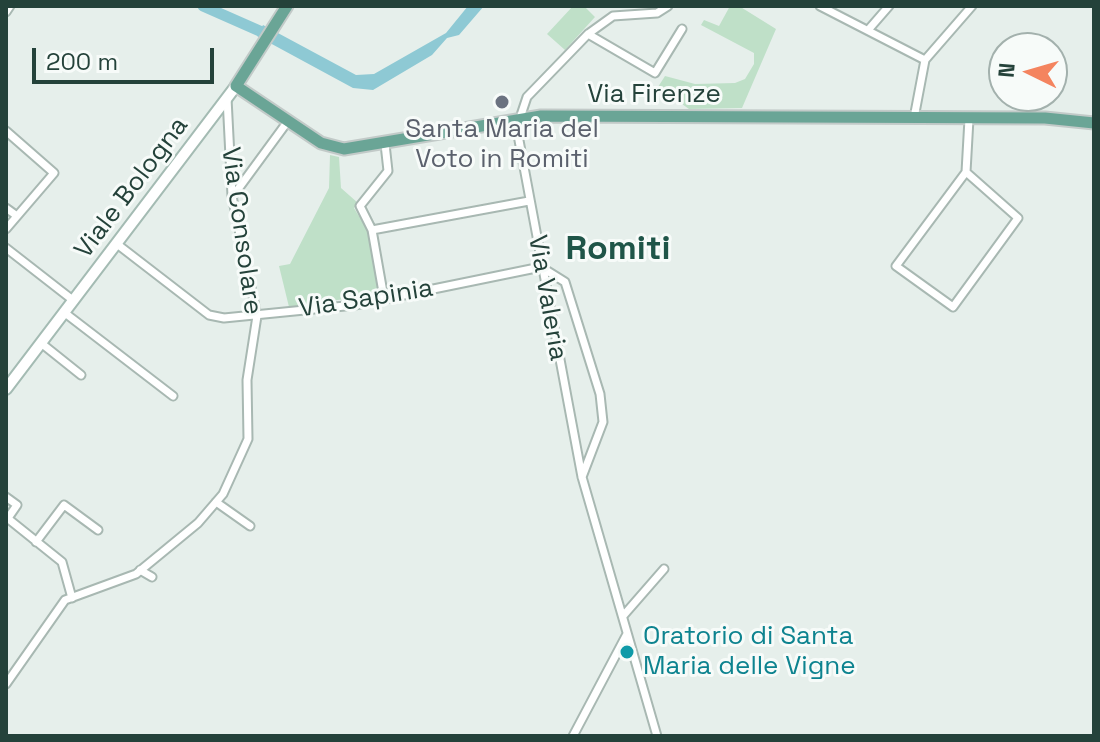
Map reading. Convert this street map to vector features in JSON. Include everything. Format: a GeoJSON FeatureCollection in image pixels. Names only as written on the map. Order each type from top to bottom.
{"type":"FeatureCollection","features":[{"type":"Feature","properties":{"kind":"main road","name":"Viale Bologna"},"geometry":{"type":"LineString","coordinates":[[6,389],[236,86],[285,8]]}},
{"type":"Feature","properties":{"kind":"main road","name":"Via Firenze"},"geometry":{"type":"LineString","coordinates":[[236,86],[333,148],[356,149],[518,119],[1045,118],[1094,123]]}},
{"type":"Feature","properties":{"kind":"street"},"geometry":{"type":"LineString","coordinates":[[6,12],[10,6]]}},
{"type":"Feature","properties":{"kind":"street"},"geometry":{"type":"LineString","coordinates":[[518,119],[527,97],[588,34],[613,16],[657,13],[668,6]]}},
{"type":"Feature","properties":{"kind":"street"},"geometry":{"type":"LineString","coordinates":[[820,6],[925,60]]}},
{"type":"Feature","properties":{"kind":"street"},"geometry":{"type":"LineString","coordinates":[[869,29],[889,6]]}},
{"type":"Feature","properties":{"kind":"street"},"geometry":{"type":"LineString","coordinates":[[914,118],[925,60],[972,6]]}},
{"type":"Feature","properties":{"kind":"street"},"geometry":{"type":"LineString","coordinates":[[588,34],[655,73],[682,29]]}},
{"type":"Feature","properties":{"kind":"street","name":"Via Consolare"},"geometry":{"type":"LineString","coordinates":[[6,684],[65,600],[140,570],[198,523],[216,502],[248,439],[247,380],[257,316],[232,196],[227,98]]}},
{"type":"Feature","properties":{"kind":"street","name":"Via Valeria"},"geometry":{"type":"LineString","coordinates":[[518,119],[529,201],[582,477],[657,736]]}},
{"type":"Feature","properties":{"kind":"street"},"geometry":{"type":"LineString","coordinates":[[966,172],[1018,218],[953,307],[896,266],[966,172],[969,119]]}},
{"type":"Feature","properties":{"kind":"street"},"geometry":{"type":"LineString","coordinates":[[232,196],[288,121]]}},
{"type":"Feature","properties":{"kind":"street"},"geometry":{"type":"LineString","coordinates":[[6,131],[54,173],[6,229]]}},
{"type":"Feature","properties":{"kind":"street"},"geometry":{"type":"LineString","coordinates":[[384,298],[372,230],[360,206],[388,171],[385,144]]}},
{"type":"Feature","properties":{"kind":"street"},"geometry":{"type":"LineString","coordinates":[[372,230],[529,201]]}},
{"type":"Feature","properties":{"kind":"street"},"geometry":{"type":"LineString","coordinates":[[6,208],[17,216]]}},
{"type":"Feature","properties":{"kind":"street","name":"Via Sapinia"},"geometry":{"type":"LineString","coordinates":[[117,244],[209,315],[257,316],[384,298],[541,267]]}},
{"type":"Feature","properties":{"kind":"street"},"geometry":{"type":"LineString","coordinates":[[6,248],[74,301]]}},
{"type":"Feature","properties":{"kind":"street"},"geometry":{"type":"LineString","coordinates":[[541,267],[565,282],[600,394],[603,422],[582,477]]}},
{"type":"Feature","properties":{"kind":"street"},"geometry":{"type":"LineString","coordinates":[[65,313],[173,396]]}},
{"type":"Feature","properties":{"kind":"street"},"geometry":{"type":"LineString","coordinates":[[41,343],[81,375]]}},
{"type":"Feature","properties":{"kind":"street"},"geometry":{"type":"LineString","coordinates":[[6,497],[17,505],[7,518],[62,562],[72,598]]}},
{"type":"Feature","properties":{"kind":"street"},"geometry":{"type":"LineString","coordinates":[[216,502],[250,526]]}},
{"type":"Feature","properties":{"kind":"street"},"geometry":{"type":"LineString","coordinates":[[36,542],[64,505],[98,530]]}},
{"type":"Feature","properties":{"kind":"street"},"geometry":{"type":"LineString","coordinates":[[623,616],[664,569]]}},
{"type":"Feature","properties":{"kind":"street"},"geometry":{"type":"LineString","coordinates":[[140,570],[152,577]]}},
{"type":"Feature","properties":{"kind":"street"},"geometry":{"type":"LineString","coordinates":[[573,736],[628,632]]}},
{"type":"Feature","properties":{"kind":"green space"},"geometry":{"type":"Polygon","coordinates":[[[573,6],[584,6],[595,17],[565,50],[547,34],[573,6]]]}},
{"type":"Feature","properties":{"kind":"green space"},"geometry":{"type":"Polygon","coordinates":[[[730,6],[739,6],[776,29],[742,108],[689,109],[658,87],[665,76],[695,84],[735,83],[745,79],[754,64],[754,53],[701,25],[704,20],[719,26],[730,6]]]}},
{"type":"Feature","properties":{"kind":"green space"},"geometry":{"type":"Polygon","coordinates":[[[330,155],[339,157],[341,188],[358,203],[354,208],[368,231],[379,294],[289,307],[279,266],[290,264],[329,188],[330,155]]]}},
{"type":"Feature","properties":{"kind":"water"},"geometry":{"type":"Polygon","coordinates":[[[468,6],[484,6],[459,35],[447,38],[432,55],[373,90],[353,88],[257,36],[263,25],[356,75],[374,74],[446,33],[468,6]]]}},
{"type":"Feature","properties":{"kind":"waterway"},"geometry":{"type":"LineString","coordinates":[[203,6],[271,36]]}},
{"type":"Feature","properties":{"kind":"place","name":"Santa Maria del Voto in Romiti"},"geometry":{"type":"Point","coordinates":[502,102]}},
{"type":"Feature","properties":{"kind":"place","name":"Oratorio di Santa Maria delle Vigne"},"geometry":{"type":"Point","coordinates":[627,652]}},
{"type":"Feature","properties":{"kind":"district","name":"Romiti"},"geometry":{"type":"Point","coordinates":[618,250]}}]}
